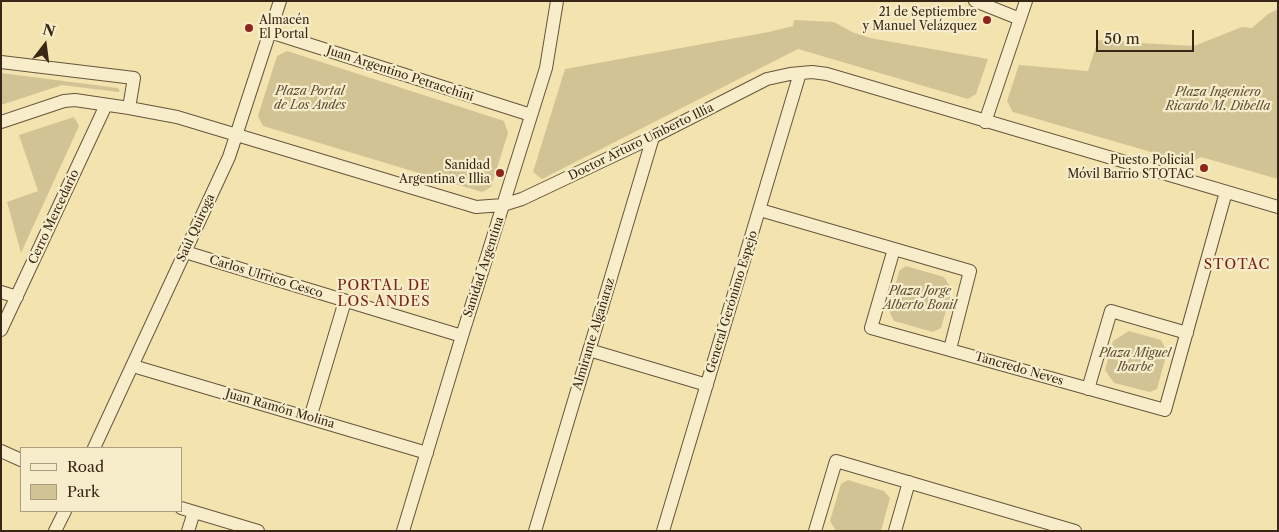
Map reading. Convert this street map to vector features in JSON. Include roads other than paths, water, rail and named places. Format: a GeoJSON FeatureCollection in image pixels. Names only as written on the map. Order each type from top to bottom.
{"type":"FeatureCollection","features":[{"type":"Feature","properties":{"kind":"street","name":"Saúl Quiroga"},"geometry":{"type":"LineString","coordinates":[[94,447],[229,157],[280,1]]}},
{"type":"Feature","properties":{"kind":"street","name":"Sanidad Argentina"},"geometry":{"type":"LineString","coordinates":[[403,531],[546,68],[557,1]]}},
{"type":"Feature","properties":{"kind":"street"},"geometry":{"type":"LineString","coordinates":[[976,1],[1020,18]]}},
{"type":"Feature","properties":{"kind":"street"},"geometry":{"type":"LineString","coordinates":[[985,122],[1026,1]]}},
{"type":"Feature","properties":{"kind":"street","name":"Juan Argentino Petracchini"},"geometry":{"type":"LineString","coordinates":[[270,32],[531,115]]}},
{"type":"Feature","properties":{"kind":"street"},"geometry":{"type":"LineString","coordinates":[[1,62],[134,78],[129,108]]}},
{"type":"Feature","properties":{"kind":"street","name":"Doctor Arturo Umberto Illia"},"geometry":{"type":"LineString","coordinates":[[1,122],[64,101],[75,100],[177,116],[476,207],[503,205],[522,199],[767,79],[812,72],[826,74],[1278,207]]}},
{"type":"Feature","properties":{"kind":"street","name":"General Gerónimo Espejo"},"geometry":{"type":"LineString","coordinates":[[663,531],[800,73]]}},
{"type":"Feature","properties":{"kind":"street","name":"Cerro Mercedario"},"geometry":{"type":"LineString","coordinates":[[1,330],[106,105]]}},
{"type":"Feature","properties":{"kind":"street","name":"Almirante Algañaraz"},"geometry":{"type":"LineString","coordinates":[[535,531],[653,136]]}},
{"type":"Feature","properties":{"kind":"street","name":"Tancredo Neves"},"geometry":{"type":"LineString","coordinates":[[894,249],[871,328],[1165,410],[1226,192]]}},
{"type":"Feature","properties":{"kind":"street"},"geometry":{"type":"LineString","coordinates":[[760,210],[970,271],[950,350]]}},
{"type":"Feature","properties":{"kind":"street","name":"Carlos Ulrrico Cesco"},"geometry":{"type":"LineString","coordinates":[[184,252],[462,336]]}},
{"type":"Feature","properties":{"kind":"street"},"geometry":{"type":"LineString","coordinates":[[1,292],[17,297]]}},
{"type":"Feature","properties":{"kind":"street"},"geometry":{"type":"LineString","coordinates":[[310,418],[345,301]]}},
{"type":"Feature","properties":{"kind":"street"},"geometry":{"type":"LineString","coordinates":[[1088,389],[1111,311],[1187,333]]}},
{"type":"Feature","properties":{"kind":"street"},"geometry":{"type":"LineString","coordinates":[[589,350],[707,385]]}},
{"type":"Feature","properties":{"kind":"street","name":"Juan Ramón Molina"},"geometry":{"type":"LineString","coordinates":[[132,366],[427,453]]}},
{"type":"Feature","properties":{"kind":"street"},"geometry":{"type":"LineString","coordinates":[[1,452],[20,460]]}},
{"type":"Feature","properties":{"kind":"street"},"geometry":{"type":"LineString","coordinates":[[815,531],[836,461],[909,482],[1047,527],[1075,531]]}},
{"type":"Feature","properties":{"kind":"street"},"geometry":{"type":"LineString","coordinates":[[895,531],[909,482]]}},
{"type":"Feature","properties":{"kind":"street"},"geometry":{"type":"LineString","coordinates":[[182,508],[258,531]]}},
{"type":"Feature","properties":{"kind":"street"},"geometry":{"type":"LineString","coordinates":[[55,531],[64,512]]}},
{"type":"Feature","properties":{"kind":"street"},"geometry":{"type":"LineString","coordinates":[[188,531],[194,512]]}},
{"type":"Feature","properties":{"kind":"place","name":"21 de Septiembre y Manuel Velázquez"},"geometry":{"type":"Point","coordinates":[987,20]}},
{"type":"Feature","properties":{"kind":"place","name":"Almacén El Portal"},"geometry":{"type":"Point","coordinates":[249,28]}},
{"type":"Feature","properties":{"kind":"place","name":"Puesto Policial Móvil Barrio STOTAC"},"geometry":{"type":"Point","coordinates":[1204,168]}},
{"type":"Feature","properties":{"kind":"place","name":"Sanidad Argentina e Illia"},"geometry":{"type":"Point","coordinates":[500,173]}},
{"type":"Feature","properties":{"kind":"district","name":"STOTAC"},"geometry":{"type":"Point","coordinates":[1237,265]}},
{"type":"Feature","properties":{"kind":"district","name":"PORTAL DE LOS ANDES"},"geometry":{"type":"Point","coordinates":[384,294]}},
{"type":"Feature","properties":{"kind":"park label","name":"Plaza Portal de Los Andes"},"geometry":{"type":"Point","coordinates":[310,99]}},
{"type":"Feature","properties":{"kind":"park label","name":"Plaza Ingeniero Ricardo M. Dibella"},"geometry":{"type":"Point","coordinates":[1218,100]}},
{"type":"Feature","properties":{"kind":"park label","name":"Plaza Jorge Alberto Bonil"},"geometry":{"type":"Point","coordinates":[920,299]}},
{"type":"Feature","properties":{"kind":"park label","name":"Plaza Miguel Ibarbe"},"geometry":{"type":"Point","coordinates":[1135,361]}}]}
